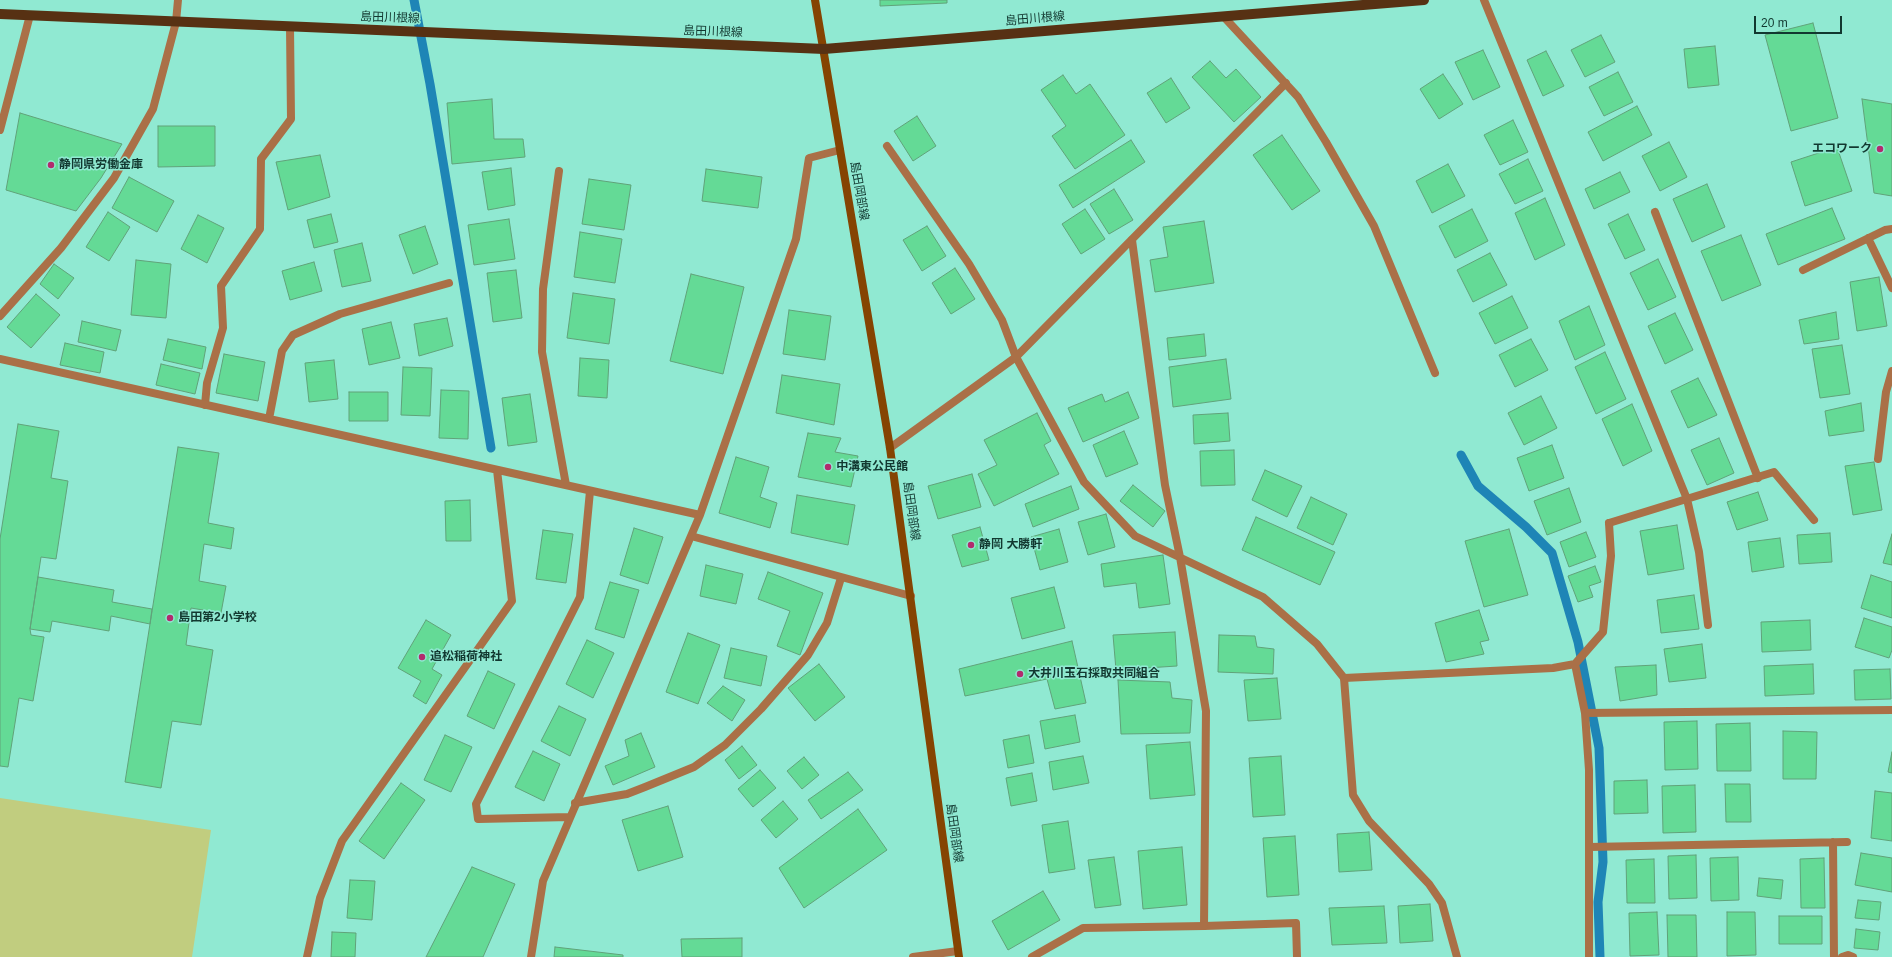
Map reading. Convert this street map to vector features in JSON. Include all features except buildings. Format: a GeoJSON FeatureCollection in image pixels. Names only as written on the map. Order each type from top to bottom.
{"type":"FeatureCollection","features":[{"type":"Feature","properties":{"kind":"main road","name":"島田岡部線"},"geometry":{"type":"LineString","coordinates":[[815,0],[890,448],[958,954]]}},
{"type":"Feature","properties":{"kind":"main road","name":"島田川根線"},"geometry":{"type":"LineString","coordinates":[[0,14],[824,49],[1224,17],[1382,2],[1424,0]]}},
{"type":"Feature","properties":{"kind":"street"},"geometry":{"type":"LineString","coordinates":[[0,316],[61,248],[114,178],[152,109],[176,22],[178,0]]}},
{"type":"Feature","properties":{"kind":"street"},"geometry":{"type":"LineString","coordinates":[[1484,0],[1687,499],[1699,552],[1708,625]]}},
{"type":"Feature","properties":{"kind":"street"},"geometry":{"type":"LineString","coordinates":[[0,130],[30,15]]}},
{"type":"Feature","properties":{"kind":"street"},"geometry":{"type":"LineString","coordinates":[[1224,17],[1302,103],[1374,226],[1435,373]]}},
{"type":"Feature","properties":{"kind":"street"},"geometry":{"type":"LineString","coordinates":[[205,405],[207,383],[223,328],[221,286],[260,229],[261,159],[291,118],[290,27]]}},
{"type":"Feature","properties":{"kind":"street"},"geometry":{"type":"LineString","coordinates":[[890,448],[1016,357],[1286,84]]}},
{"type":"Feature","properties":{"kind":"street"},"geometry":{"type":"LineString","coordinates":[[887,146],[969,264],[1002,320],[1016,357],[1084,482],[1135,536],[1262,597],[1317,644],[1344,678],[1353,795],[1369,821],[1429,884],[1442,902],[1457,957]]}},
{"type":"Feature","properties":{"kind":"street"},"geometry":{"type":"LineString","coordinates":[[531,957],[543,881],[700,515],[796,239],[809,158],[840,150]]}},
{"type":"Feature","properties":{"kind":"street"},"geometry":{"type":"LineString","coordinates":[[559,170],[543,288],[542,352],[566,485]]}},
{"type":"Feature","properties":{"kind":"street"},"geometry":{"type":"LineString","coordinates":[[1655,212],[1758,478]]}},
{"type":"Feature","properties":{"kind":"street"},"geometry":{"type":"LineString","coordinates":[[1803,270],[1885,230],[1892,229]]}},
{"type":"Feature","properties":{"kind":"street"},"geometry":{"type":"LineString","coordinates":[[1868,238],[1892,288]]}},
{"type":"Feature","properties":{"kind":"street"},"geometry":{"type":"LineString","coordinates":[[1132,240],[1165,485],[1180,557],[1206,711],[1204,926]]}},
{"type":"Feature","properties":{"kind":"street"},"geometry":{"type":"LineString","coordinates":[[269,419],[282,351],[293,335],[340,314],[449,283]]}},
{"type":"Feature","properties":{"kind":"street"},"geometry":{"type":"LineString","coordinates":[[0,359],[700,515]]}},
{"type":"Feature","properties":{"kind":"street"},"geometry":{"type":"LineString","coordinates":[[1878,458],[1892,371]]}},
{"type":"Feature","properties":{"kind":"street"},"geometry":{"type":"LineString","coordinates":[[307,957],[320,898],[342,841],[512,601],[497,470]]}},
{"type":"Feature","properties":{"kind":"street"},"geometry":{"type":"LineString","coordinates":[[1344,678],[1553,668],[1575,664],[1603,632],[1611,556],[1609,523],[1774,472],[1814,520]]}},
{"type":"Feature","properties":{"kind":"street"},"geometry":{"type":"LineString","coordinates":[[570,817],[478,819],[476,804],[580,597],[590,491]]}},
{"type":"Feature","properties":{"kind":"street"},"geometry":{"type":"LineString","coordinates":[[691,536],[911,596]]}},
{"type":"Feature","properties":{"kind":"street"},"geometry":{"type":"LineString","coordinates":[[576,803],[626,794],[645,788],[694,767],[725,745],[760,709],[808,655],[827,623],[841,578]]}},
{"type":"Feature","properties":{"kind":"street"},"geometry":{"type":"LineString","coordinates":[[1575,664],[1585,713],[1589,770],[1589,957]]}},
{"type":"Feature","properties":{"kind":"street"},"geometry":{"type":"LineString","coordinates":[[1585,713],[1892,710]]}},
{"type":"Feature","properties":{"kind":"street"},"geometry":{"type":"LineString","coordinates":[[1833,842],[1834,957]]}},
{"type":"Feature","properties":{"kind":"street"},"geometry":{"type":"LineString","coordinates":[[1589,846],[1847,842]]}},
{"type":"Feature","properties":{"kind":"street"},"geometry":{"type":"LineString","coordinates":[[1032,957],[1083,928],[1296,923],[1297,957]]}},
{"type":"Feature","properties":{"kind":"street"},"geometry":{"type":"LineString","coordinates":[[913,957],[958,954]]}},
{"type":"Feature","properties":{"kind":"street"},"geometry":{"type":"LineString","coordinates":[[1842,957],[1848,955],[1853,957]]}},
{"type":"Feature","properties":{"kind":"green space"},"geometry":{"type":"Polygon","coordinates":[[[0,798],[211,830],[192,957],[0,957],[0,798]]]}},
{"type":"Feature","properties":{"kind":"waterway"},"geometry":{"type":"LineString","coordinates":[[414,0],[430,84],[491,448]]}},
{"type":"Feature","properties":{"kind":"waterway"},"geometry":{"type":"LineString","coordinates":[[1461,455],[1478,486],[1526,527],[1552,553],[1578,642],[1599,748],[1603,862],[1598,902],[1600,957]]}},
{"type":"Feature","properties":{"kind":"place","name":"エコワーク"},"geometry":{"type":"Point","coordinates":[1880,149]}},
{"type":"Feature","properties":{"kind":"place","name":"静岡県労働金庫"},"geometry":{"type":"Point","coordinates":[51,165]}},
{"type":"Feature","properties":{"kind":"place","name":"中溝東公民館"},"geometry":{"type":"Point","coordinates":[828,467]}},
{"type":"Feature","properties":{"kind":"place","name":"静岡 大勝軒"},"geometry":{"type":"Point","coordinates":[971,545]}},
{"type":"Feature","properties":{"kind":"place","name":"島田第2小学校"},"geometry":{"type":"Point","coordinates":[170,618]}},
{"type":"Feature","properties":{"kind":"place","name":"追松稲荷神社"},"geometry":{"type":"Point","coordinates":[422,657]}},
{"type":"Feature","properties":{"kind":"place","name":"大井川玉石採取共同組合"},"geometry":{"type":"Point","coordinates":[1020,674]}}]}
